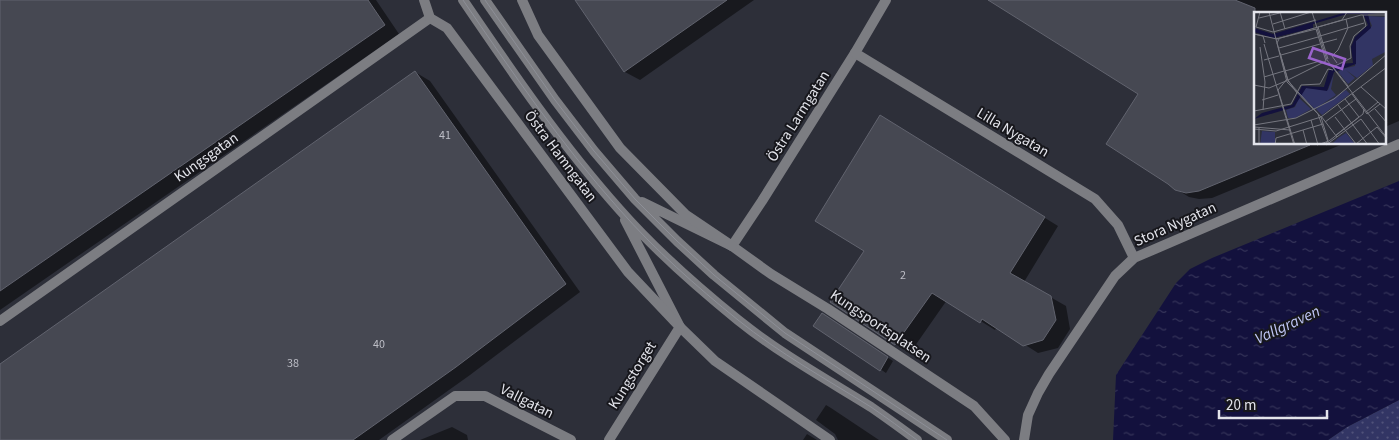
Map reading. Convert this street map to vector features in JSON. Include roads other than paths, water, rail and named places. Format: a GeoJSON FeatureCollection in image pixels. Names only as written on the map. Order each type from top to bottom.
{"type":"FeatureCollection","features":[{"type":"Feature","properties":{"kind":"street"},"geometry":{"type":"LineString","coordinates":[[424,0],[430,18]]}},
{"type":"Feature","properties":{"kind":"street","name":"Östra Hamngatan"},"geometry":{"type":"LineString","coordinates":[[463,0],[529,96],[572,154],[620,210],[663,254],[703,290],[758,334],[872,408],[917,440]]}},
{"type":"Feature","properties":{"kind":"street","name":"Östra Hamngatan"},"geometry":{"type":"LineString","coordinates":[[485,0],[583,136],[635,199],[677,241],[714,275],[785,333],[947,440]]}},
{"type":"Feature","properties":{"kind":"street"},"geometry":{"type":"LineString","coordinates":[[522,0],[538,36],[620,148],[686,214],[732,246]]}},
{"type":"Feature","properties":{"kind":"street","name":"Östra Larmgatan"},"geometry":{"type":"LineString","coordinates":[[732,246],[855,53],[886,0]]}},
{"type":"Feature","properties":{"kind":"street","name":"Kungsgatan"},"geometry":{"type":"LineString","coordinates":[[0,321],[430,18]]}},
{"type":"Feature","properties":{"kind":"street","name":"Östra Hamngatan"},"geometry":{"type":"LineString","coordinates":[[430,18],[447,28],[628,272],[680,327]]}},
{"type":"Feature","properties":{"kind":"street","name":"Lilla Nygatan"},"geometry":{"type":"LineString","coordinates":[[855,53],[1095,200],[1118,225],[1134,258]]}},
{"type":"Feature","properties":{"kind":"street","name":"Stora Nygatan"},"geometry":{"type":"LineString","coordinates":[[1024,440],[1028,415],[1048,374],[1115,276],[1134,258],[1399,144]]}},
{"type":"Feature","properties":{"kind":"street"},"geometry":{"type":"LineString","coordinates":[[635,199],[732,246]]}},
{"type":"Feature","properties":{"kind":"street"},"geometry":{"type":"LineString","coordinates":[[620,210],[680,327],[715,361],[830,440]]}},
{"type":"Feature","properties":{"kind":"street","name":"Kungsportsplatsen"},"geometry":{"type":"LineString","coordinates":[[732,246],[771,274],[828,308],[974,406],[1005,440]]}},
{"type":"Feature","properties":{"kind":"street","name":"Kungstorget"},"geometry":{"type":"LineString","coordinates":[[609,440],[680,327]]}},
{"type":"Feature","properties":{"kind":"street","name":"Vallgatan"},"geometry":{"type":"LineString","coordinates":[[392,440],[455,396],[484,396],[571,440]]}},
{"type":"Feature","properties":{"kind":"water","name":"Vallgraven"},"geometry":{"type":"Polygon","coordinates":[[[1399,181],[1399,400],[1347,427],[1328,440],[1113,440],[1116,375],[1176,283],[1190,269],[1212,258],[1399,181]]]}},
{"type":"Feature","properties":{"kind":"tram line"},"geometry":{"type":"LineString","coordinates":[[463,0],[519,81],[577,159],[619,209],[661,253],[738,320],[770,344],[871,407],[917,440]]}},
{"type":"Feature","properties":{"kind":"tram line"},"geometry":{"type":"LineString","coordinates":[[485,0],[555,100],[594,151],[635,199],[677,241],[714,275],[785,333],[947,440]]}}]}
